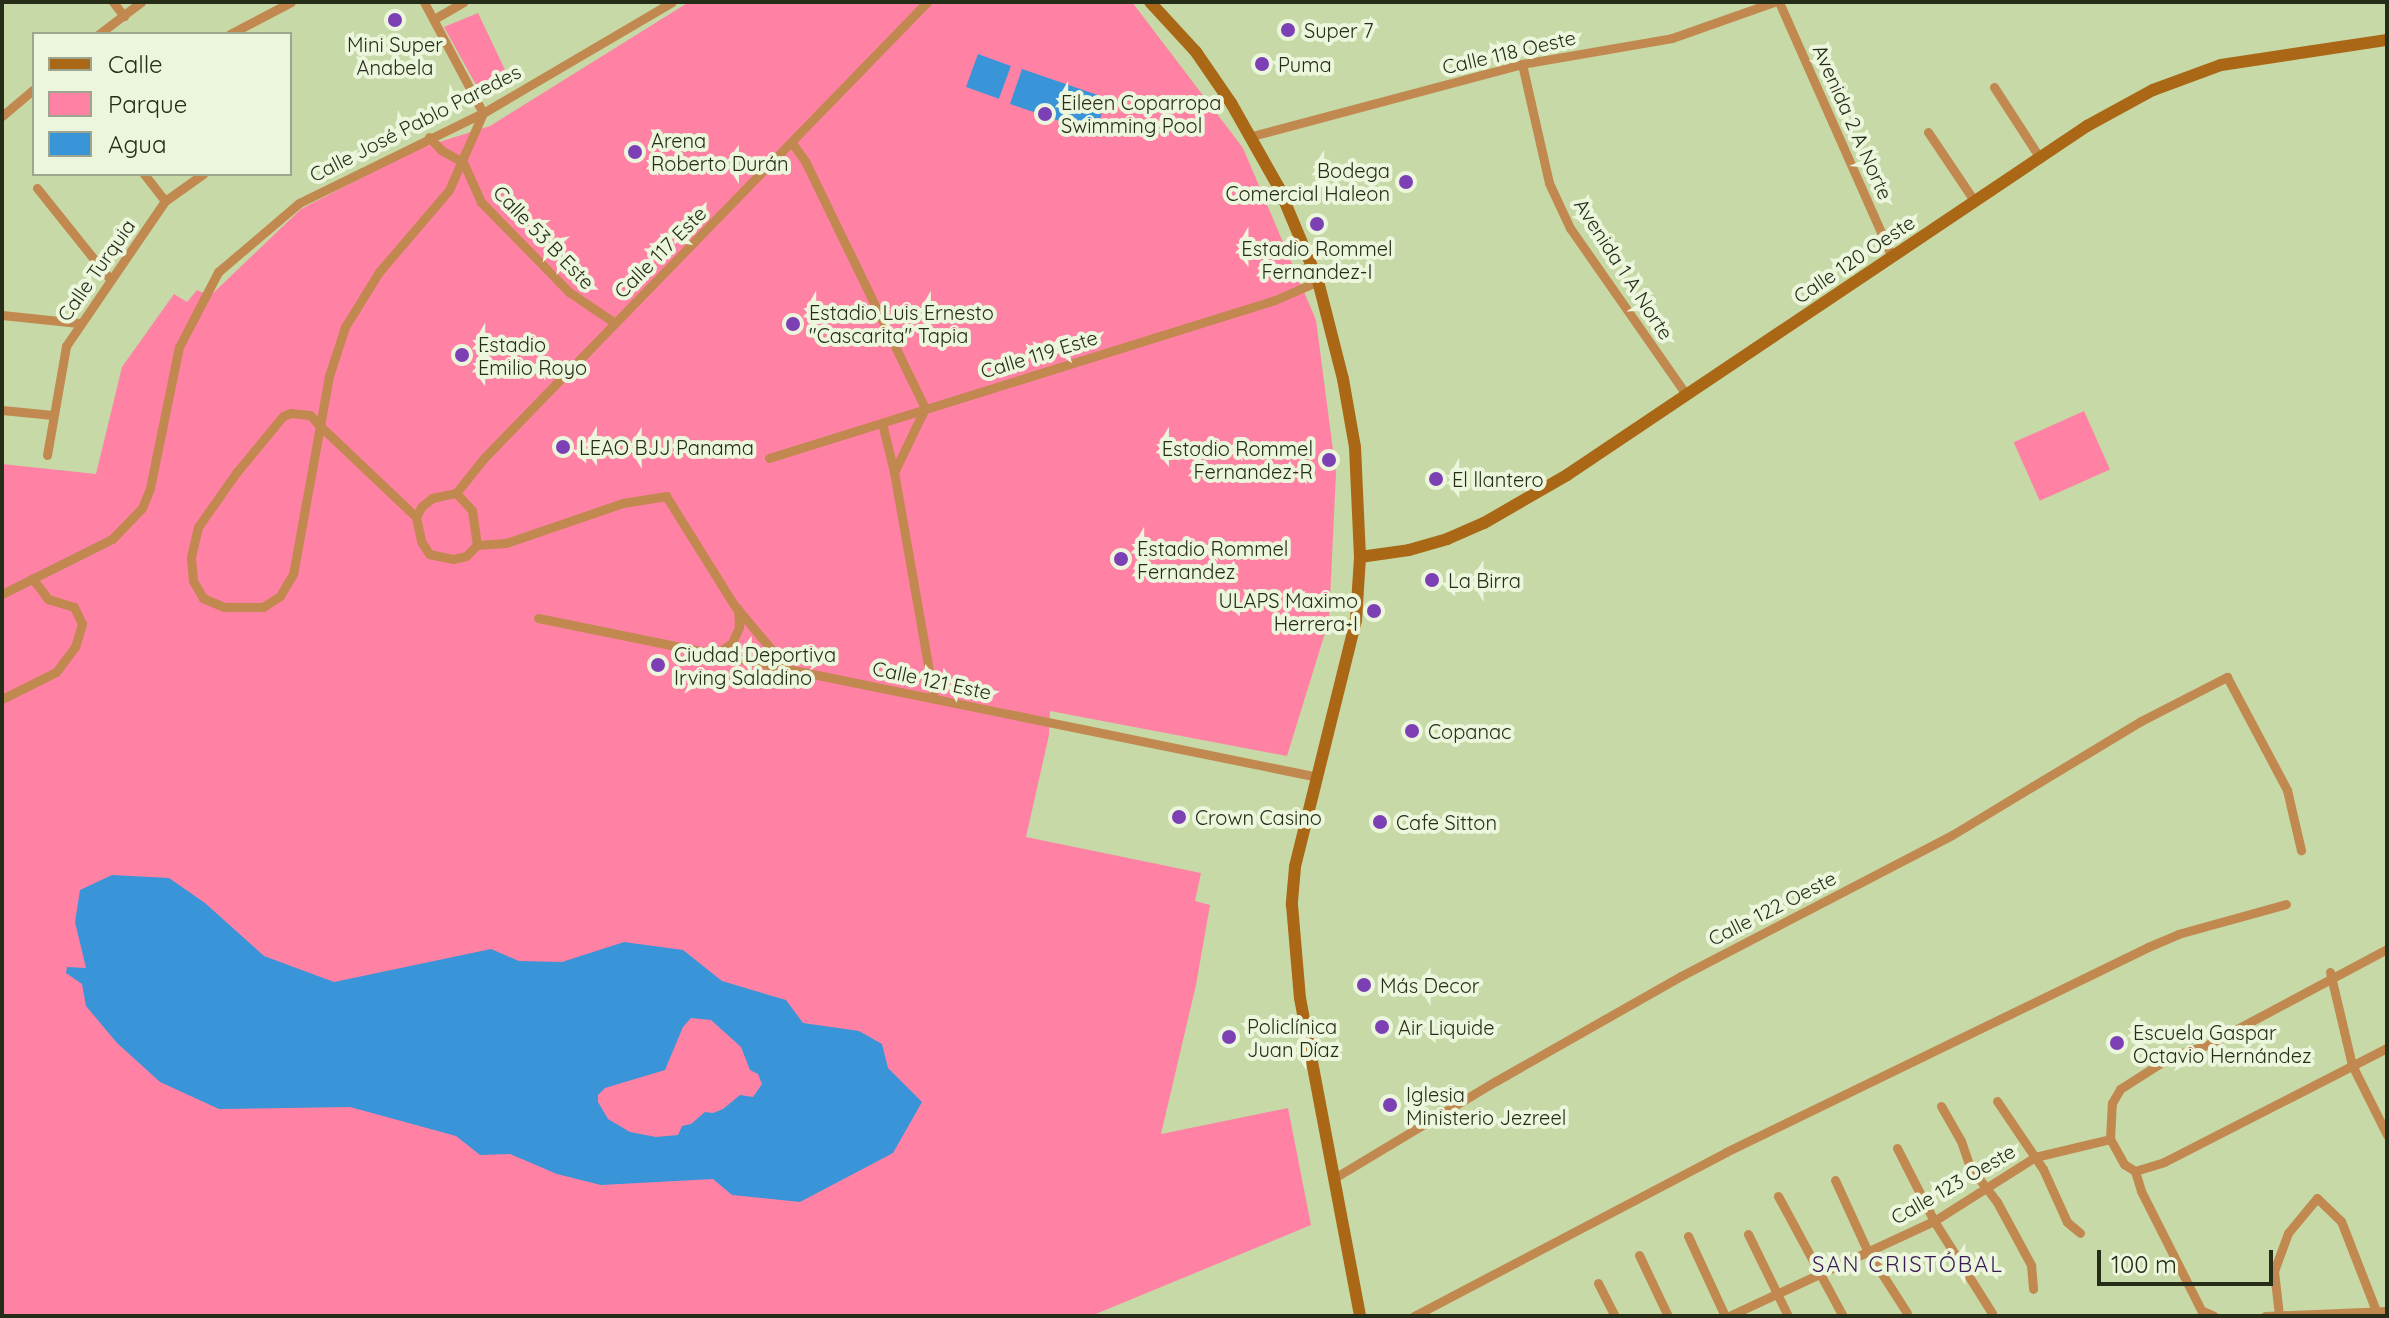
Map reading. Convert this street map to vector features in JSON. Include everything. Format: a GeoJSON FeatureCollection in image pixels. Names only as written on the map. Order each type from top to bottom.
{"type":"FeatureCollection","features":[{"type":"Feature","properties":{"kind":"main road"},"geometry":{"type":"LineString","coordinates":[[1150,2],[1196,52],[1252,136],[1318,281],[1340,366],[1355,447],[1360,557],[1356,620],[1295,867],[1294,951],[1360,1316]]}},
{"type":"Feature","properties":{"kind":"main road","name":"Calle 120 Oeste"},"geometry":{"type":"LineString","coordinates":[[1360,557],[1409,550],[1484,523],[1567,475],[2040,158],[2153,90],[2221,65],[2387,40]]}},
{"type":"Feature","properties":{"kind":"street"},"geometry":{"type":"LineString","coordinates":[[113,2],[124,16]]}},
{"type":"Feature","properties":{"kind":"street"},"geometry":{"type":"LineString","coordinates":[[102,32],[141,2]]}},
{"type":"Feature","properties":{"kind":"street"},"geometry":{"type":"LineString","coordinates":[[234,32],[291,2]]}},
{"type":"Feature","properties":{"kind":"street"},"geometry":{"type":"LineString","coordinates":[[424,2],[483,113],[449,190],[379,272],[345,327],[329,376],[320,426],[293,574],[280,596],[263,607],[243,610],[224,607],[203,598],[193,581],[191,557],[198,527],[283,416],[291,413],[310,415],[320,426],[416,517],[421,541],[429,554],[453,559],[466,556],[477,545],[506,543],[623,503],[666,496],[738,609],[789,670]]}},
{"type":"Feature","properties":{"kind":"street"},"geometry":{"type":"LineString","coordinates":[[434,19],[464,2]]}},
{"type":"Feature","properties":{"kind":"street","name":"Calle José Pablo Paredes"},"geometry":{"type":"LineString","coordinates":[[32,578],[112,539],[142,508],[150,488],[179,347],[218,272],[299,203],[483,113],[672,2]]}},
{"type":"Feature","properties":{"kind":"street","name":"Calle 117 Este"},"geometry":{"type":"LineString","coordinates":[[416,517],[432,498],[456,493],[484,458],[927,2]]}},
{"type":"Feature","properties":{"kind":"street","name":"Calle 118 Oeste"},"geometry":{"type":"LineString","coordinates":[[1252,136],[1522,64],[1672,38],[1776,2]]}},
{"type":"Feature","properties":{"kind":"street","name":"Avenida 2 A Norte"},"geometry":{"type":"LineString","coordinates":[[1776,2],[1892,257]]}},
{"type":"Feature","properties":{"kind":"street","name":"Avenida 1 A Norte"},"geometry":{"type":"LineString","coordinates":[[1522,64],[1549,183],[1570,228],[1686,394]]}},
{"type":"Feature","properties":{"kind":"street"},"geometry":{"type":"LineString","coordinates":[[1994,87],[2040,158]]}},
{"type":"Feature","properties":{"kind":"street"},"geometry":{"type":"LineString","coordinates":[[2,116],[32,91]]}},
{"type":"Feature","properties":{"kind":"street"},"geometry":{"type":"LineString","coordinates":[[1928,132],[1975,202]]}},
{"type":"Feature","properties":{"kind":"street"},"geometry":{"type":"LineString","coordinates":[[429,137],[441,150],[463,162]]}},
{"type":"Feature","properties":{"kind":"street"},"geometry":{"type":"LineString","coordinates":[[792,143],[805,161],[925,408],[894,472]]}},
{"type":"Feature","properties":{"kind":"street","name":"Calle 53 B Este"},"geometry":{"type":"LineString","coordinates":[[463,162],[481,202],[569,292],[615,323]]}},
{"type":"Feature","properties":{"kind":"street"},"geometry":{"type":"LineString","coordinates":[[146,176],[165,201]]}},
{"type":"Feature","properties":{"kind":"street","name":"Calle Turquia"},"geometry":{"type":"LineString","coordinates":[[47,455],[66,346],[165,201],[200,176]]}},
{"type":"Feature","properties":{"kind":"street"},"geometry":{"type":"LineString","coordinates":[[37,188],[110,279]]}},
{"type":"Feature","properties":{"kind":"street","name":"Calle 119 Este"},"geometry":{"type":"LineString","coordinates":[[769,458],[1275,300],[1318,281]]}},
{"type":"Feature","properties":{"kind":"street"},"geometry":{"type":"LineString","coordinates":[[2,315],[79,323]]}},
{"type":"Feature","properties":{"kind":"street"},"geometry":{"type":"LineString","coordinates":[[2,410],[53,415]]}},
{"type":"Feature","properties":{"kind":"street"},"geometry":{"type":"LineString","coordinates":[[882,423],[894,472],[934,699]]}},
{"type":"Feature","properties":{"kind":"street"},"geometry":{"type":"LineString","coordinates":[[456,493],[472,510],[477,526],[477,545]]}},
{"type":"Feature","properties":{"kind":"street"},"geometry":{"type":"LineString","coordinates":[[2,594],[32,578],[48,599],[74,607],[82,624],[75,647],[56,672],[2,699]]}},
{"type":"Feature","properties":{"kind":"street"},"geometry":{"type":"LineString","coordinates":[[716,654],[732,643],[739,627],[738,609]]}},
{"type":"Feature","properties":{"kind":"street","name":"Calle 121 Este"},"geometry":{"type":"LineString","coordinates":[[538,618],[1318,777]]}},
{"type":"Feature","properties":{"kind":"street","name":"Calle 122 Oeste"},"geometry":{"type":"LineString","coordinates":[[1336,1177],[1668,983],[1952,835],[2141,721],[2227,677],[2247,720],[2287,790],[2301,850]]}},
{"type":"Feature","properties":{"kind":"street"},"geometry":{"type":"LineString","coordinates":[[1414,1316],[1726,1152],[2148,947],[2178,934],[2286,904]]}},
{"type":"Feature","properties":{"kind":"street"},"geometry":{"type":"LineString","coordinates":[[2214,1316],[2201,1310],[2141,1191],[2135,1171],[2124,1164],[2110,1139],[2112,1103],[2120,1089],[2170,1057],[2207,1045],[2387,949]]}},
{"type":"Feature","properties":{"kind":"street"},"geometry":{"type":"LineString","coordinates":[[2330,977],[2352,1065],[2387,1135]]}},
{"type":"Feature","properties":{"kind":"street"},"geometry":{"type":"LineString","coordinates":[[2135,1171],[2164,1162],[2387,1048]]}},
{"type":"Feature","properties":{"kind":"street"},"geometry":{"type":"LineString","coordinates":[[1997,1101],[2035,1157],[2067,1222],[2080,1233]]}},
{"type":"Feature","properties":{"kind":"street"},"geometry":{"type":"LineString","coordinates":[[1941,1106],[1961,1141],[1970,1167],[1997,1202],[2031,1265],[2033,1289]]}},
{"type":"Feature","properties":{"kind":"street","name":"Calle 123 Oeste"},"geometry":{"type":"LineString","coordinates":[[1727,1316],[1778,1296],[1934,1221],[2035,1157],[2110,1139]]}},
{"type":"Feature","properties":{"kind":"street"},"geometry":{"type":"LineString","coordinates":[[1897,1148],[1934,1221],[1992,1313]]}},
{"type":"Feature","properties":{"kind":"street"},"geometry":{"type":"LineString","coordinates":[[1835,1180],[1868,1252],[1907,1313]]}},
{"type":"Feature","properties":{"kind":"street"},"geometry":{"type":"LineString","coordinates":[[1778,1196],[1843,1316]]}},
{"type":"Feature","properties":{"kind":"street"},"geometry":{"type":"LineString","coordinates":[[2265,1316],[2382,1311],[2341,1221],[2317,1198],[2288,1233],[2274,1271],[2279,1315]]}},
{"type":"Feature","properties":{"kind":"street"},"geometry":{"type":"LineString","coordinates":[[1748,1234],[1788,1316]]}},
{"type":"Feature","properties":{"kind":"street"},"geometry":{"type":"LineString","coordinates":[[1688,1236],[1727,1316]]}},
{"type":"Feature","properties":{"kind":"street"},"geometry":{"type":"LineString","coordinates":[[1639,1255],[1668,1316]]}},
{"type":"Feature","properties":{"kind":"street"},"geometry":{"type":"LineString","coordinates":[[1598,1283],[1615,1316]]}},
{"type":"Feature","properties":{"kind":"green space","name":"Ciudad Deportiva Irving Saladino"},"geometry":{"type":"Polygon","coordinates":[[[689,2],[1132,2],[1243,148],[1316,320],[1336,473],[1329,620],[1287,756],[1050,711],[1049,735],[1026,837],[1201,873],[1195,901],[1210,905],[1196,985],[1161,1134],[1288,1108],[1311,1225],[1091,1316],[2,1316],[2,464],[96,474],[122,367],[174,294],[187,302],[197,290],[210,296],[301,209],[417,149],[490,126],[689,2]]]}},
{"type":"Feature","properties":{"kind":"green space"},"geometry":{"type":"Polygon","coordinates":[[[478,13],[507,74],[480,92],[444,27],[478,13]]]}},
{"type":"Feature","properties":{"kind":"green space"},"geometry":{"type":"Polygon","coordinates":[[[2084,411],[2110,469],[2040,501],[2014,442],[2084,411]]]}},
{"type":"Feature","properties":{"kind":"water"},"geometry":{"type":"Polygon","coordinates":[[[978,54],[1011,66],[999,99],[966,87],[978,54]]]}},
{"type":"Feature","properties":{"kind":"water"},"geometry":{"type":"Polygon","coordinates":[[[1022,69],[1107,98],[1095,133],[1010,104],[1022,69]]]}},
{"type":"Feature","properties":{"kind":"water"},"geometry":{"type":"Polygon","coordinates":[[[112,875],[169,878],[205,903],[264,956],[334,982],[491,949],[519,961],[562,962],[624,942],[683,950],[722,981],[786,1000],[803,1023],[859,1031],[882,1044],[888,1068],[922,1102],[893,1153],[800,1202],[732,1195],[713,1179],[601,1185],[557,1174],[510,1154],[480,1155],[456,1136],[350,1107],[219,1109],[160,1082],[117,1043],[86,1006],[82,984],[66,973],[67,967],[86,968],[75,922],[80,890],[112,875]],[[691,1018],[683,1027],[665,1070],[605,1088],[598,1095],[598,1102],[608,1119],[630,1132],[656,1137],[678,1135],[682,1126],[691,1124],[705,1112],[723,1109],[740,1095],[753,1097],[762,1084],[758,1074],[750,1070],[741,1047],[711,1020],[691,1018]]]}},
{"type":"Feature","properties":{"kind":"place","name":"Mini Super Anabela"},"geometry":{"type":"Point","coordinates":[395,20]}},
{"type":"Feature","properties":{"kind":"place","name":"Super 7"},"geometry":{"type":"Point","coordinates":[1288,30]}},
{"type":"Feature","properties":{"kind":"place","name":"Puma"},"geometry":{"type":"Point","coordinates":[1262,64]}},
{"type":"Feature","properties":{"kind":"place","name":"Eileen Coparropa Swimming Pool"},"geometry":{"type":"Point","coordinates":[1045,114]}},
{"type":"Feature","properties":{"kind":"place","name":"Arena Roberto Durán"},"geometry":{"type":"Point","coordinates":[635,152]}},
{"type":"Feature","properties":{"kind":"place","name":"Bodega Comercial Haleon"},"geometry":{"type":"Point","coordinates":[1406,182]}},
{"type":"Feature","properties":{"kind":"place","name":"Estadio Rommel Fernandez-I"},"geometry":{"type":"Point","coordinates":[1317,224]}},
{"type":"Feature","properties":{"kind":"place","name":"Estadio Luis Ernesto \"Cascarita\" Tapia"},"geometry":{"type":"Point","coordinates":[793,324]}},
{"type":"Feature","properties":{"kind":"place","name":"Estadio Emilio Royo"},"geometry":{"type":"Point","coordinates":[462,355]}},
{"type":"Feature","properties":{"kind":"place","name":"LEAO BJJ Panama"},"geometry":{"type":"Point","coordinates":[563,447]}},
{"type":"Feature","properties":{"kind":"place","name":"Estadio Rommel Fernandez-R"},"geometry":{"type":"Point","coordinates":[1329,460]}},
{"type":"Feature","properties":{"kind":"place","name":"El llantero"},"geometry":{"type":"Point","coordinates":[1436,479]}},
{"type":"Feature","properties":{"kind":"place","name":"Estadio Rommel Fernandez"},"geometry":{"type":"Point","coordinates":[1121,559]}},
{"type":"Feature","properties":{"kind":"place","name":"La Birra"},"geometry":{"type":"Point","coordinates":[1432,580]}},
{"type":"Feature","properties":{"kind":"place","name":"ULAPS Maximo Herrera-I"},"geometry":{"type":"Point","coordinates":[1374,611]}},
{"type":"Feature","properties":{"kind":"place","name":"Ciudad Deportiva Irving Saladino"},"geometry":{"type":"Point","coordinates":[658,665]}},
{"type":"Feature","properties":{"kind":"place","name":"Copanac"},"geometry":{"type":"Point","coordinates":[1412,731]}},
{"type":"Feature","properties":{"kind":"place","name":"Crown Casino"},"geometry":{"type":"Point","coordinates":[1179,817]}},
{"type":"Feature","properties":{"kind":"place","name":"Cafe Sitton"},"geometry":{"type":"Point","coordinates":[1380,822]}},
{"type":"Feature","properties":{"kind":"place","name":"Más Decor"},"geometry":{"type":"Point","coordinates":[1364,985]}},
{"type":"Feature","properties":{"kind":"place","name":"Air Liquide"},"geometry":{"type":"Point","coordinates":[1382,1027]}},
{"type":"Feature","properties":{"kind":"place","name":"Policlínica Juan Díaz"},"geometry":{"type":"Point","coordinates":[1229,1037]}},
{"type":"Feature","properties":{"kind":"place","name":"Escuela Gaspar Octavio Hernández"},"geometry":{"type":"Point","coordinates":[2117,1043]}},
{"type":"Feature","properties":{"kind":"place","name":"Iglesia Ministerio Jezreel"},"geometry":{"type":"Point","coordinates":[1390,1105]}},
{"type":"Feature","properties":{"kind":"district","name":"SAN CRISTÓBAL"},"geometry":{"type":"Point","coordinates":[1908,1265]}}]}
